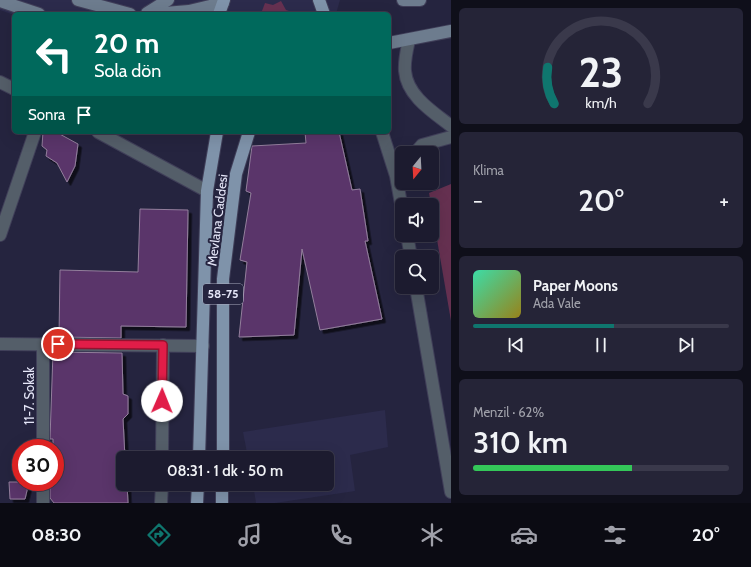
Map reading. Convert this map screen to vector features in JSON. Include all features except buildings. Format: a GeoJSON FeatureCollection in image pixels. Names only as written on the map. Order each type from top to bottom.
{"type":"FeatureCollection","features":[{"type":"Feature","properties":{"kind":"main road"},"geometry":{"type":"LineString","coordinates":[[319,0],[323,12]]}},
{"type":"Feature","properties":{"kind":"main road","name":"Mevlana Caddesi"},"geometry":{"type":"LineString","coordinates":[[199,451],[207,191],[215,134]]}},
{"type":"Feature","properties":{"kind":"main road","name":"Mevlana Caddesi"},"geometry":{"type":"LineString","coordinates":[[222,451],[223,279],[236,174],[248,134]]}},
{"type":"Feature","properties":{"kind":"main road"},"geometry":{"type":"LineString","coordinates":[[197,503],[198,491]]}},
{"type":"Feature","properties":{"kind":"main road"},"geometry":{"type":"LineString","coordinates":[[222,491],[222,503]]}},
{"type":"Feature","properties":{"kind":"street"},"geometry":{"type":"LineString","coordinates":[[78,0],[123,12]]}},
{"type":"Feature","properties":{"kind":"street"},"geometry":{"type":"LineString","coordinates":[[148,12],[168,0]]}},
{"type":"Feature","properties":{"kind":"street"},"geometry":{"type":"LineString","coordinates":[[403,0],[420,0]]}},
{"type":"Feature","properties":{"kind":"street"},"geometry":{"type":"LineString","coordinates":[[0,1],[33,12]]}},
{"type":"Feature","properties":{"kind":"street"},"geometry":{"type":"LineString","coordinates":[[177,12],[222,6]]}},
{"type":"Feature","properties":{"kind":"street"},"geometry":{"type":"LineString","coordinates":[[391,43],[451,31]]}},
{"type":"Feature","properties":{"kind":"street"},"geometry":{"type":"LineString","coordinates":[[409,40],[404,70],[410,87],[425,105],[451,126]]}},
{"type":"Feature","properties":{"kind":"street"},"geometry":{"type":"LineString","coordinates":[[0,82],[12,88]]}},
{"type":"Feature","properties":{"kind":"street"},"geometry":{"type":"LineString","coordinates":[[0,235],[34,134]]}},
{"type":"Feature","properties":{"kind":"street"},"geometry":{"type":"LineString","coordinates":[[102,134],[207,191]]}},
{"type":"Feature","properties":{"kind":"street"},"geometry":{"type":"LineString","coordinates":[[383,134],[395,163]]}},
{"type":"Feature","properties":{"kind":"street"},"geometry":{"type":"LineString","coordinates":[[421,146],[451,137]]}},
{"type":"Feature","properties":{"kind":"street"},"geometry":{"type":"LineString","coordinates":[[417,294],[451,492]]}},
{"type":"Feature","properties":{"kind":"street"},"geometry":{"type":"LineString","coordinates":[[0,344],[203,346]]}},
{"type":"Feature","properties":{"kind":"street","name":"11-7. Sokak"},"geometry":{"type":"LineString","coordinates":[[43,344],[43,439]]}},
{"type":"Feature","properties":{"kind":"street"},"geometry":{"type":"LineString","coordinates":[[162,451],[163,345]]}},
{"type":"Feature","properties":{"kind":"street"},"geometry":{"type":"LineString","coordinates":[[43,491],[43,503]]}},
{"type":"Feature","properties":{"kind":"street"},"geometry":{"type":"LineString","coordinates":[[162,491],[162,503]]}},
{"type":"Feature","properties":{"kind":"shaded area"},"geometry":{"type":"Polygon","coordinates":[[[0,0],[340,0],[337,12],[12,12],[12,14],[0,10],[0,0]]]}},
{"type":"Feature","properties":{"kind":"shaded area"},"geometry":{"type":"Polygon","coordinates":[[[281,1],[286,10],[292,12],[258,12],[262,11],[265,3],[273,5],[281,1]]]}},
{"type":"Feature","properties":{"kind":"shaded area"},"geometry":{"type":"Polygon","coordinates":[[[451,184],[451,321],[437,242],[439,242],[439,198],[430,198],[429,193],[451,184]]]}},
{"type":"Feature","properties":{"kind":"shaded area"},"geometry":{"type":"Polygon","coordinates":[[[385,410],[388,447],[350,455],[355,491],[275,503],[256,503],[254,491],[334,491],[334,451],[247,451],[243,432],[385,410]]]}},
{"type":"Feature","properties":{"kind":"route"},"geometry":{"type":"LineString","coordinates":[[58,344],[163,345],[162,401]]}}]}
